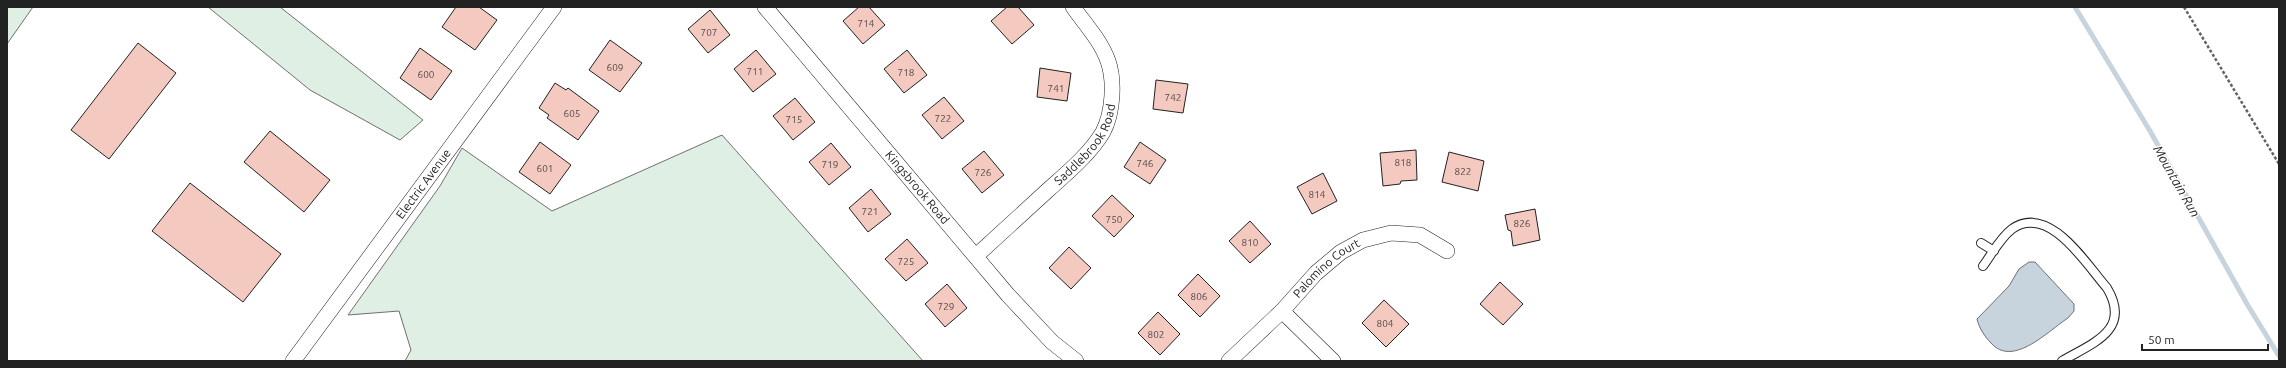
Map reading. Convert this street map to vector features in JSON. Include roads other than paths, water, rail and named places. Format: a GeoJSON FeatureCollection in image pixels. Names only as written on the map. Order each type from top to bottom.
{"type":"FeatureCollection","features":[{"type":"Feature","properties":{"kind":"street","name":"Electric Avenue"},"geometry":{"type":"LineString","coordinates":[[293,361],[554,7]]}},
{"type":"Feature","properties":{"kind":"street","name":"Kingsbrook Road"},"geometry":{"type":"LineString","coordinates":[[766,7],[1008,295],[1052,342],[1076,361]]}},
{"type":"Feature","properties":{"kind":"street","name":"Saddlebrook Road"},"geometry":{"type":"LineString","coordinates":[[976,256],[1084,156],[1103,132],[1107,120],[1112,92],[1108,61],[1102,47],[1073,7]]}},
{"type":"Feature","properties":{"kind":"street","name":"Palomino Court"},"geometry":{"type":"LineString","coordinates":[[1228,361],[1282,310],[1316,273],[1341,252],[1363,240],[1392,233],[1420,235],[1447,251]]}},
{"type":"Feature","properties":{"kind":"street"},"geometry":{"type":"LineString","coordinates":[[1282,310],[1333,361]]}},
{"type":"Feature","properties":{"kind":"lane"},"geometry":{"type":"LineString","coordinates":[[1983,266],[2011,230],[2018,225],[2038,223],[2046,225],[2063,237],[2107,288],[2116,309],[2113,325],[2100,339],[2062,361]]}},
{"type":"Feature","properties":{"kind":"lane"},"geometry":{"type":"LineString","coordinates":[[1981,243],[1994,251]]}},
{"type":"Feature","properties":{"kind":"waterway","name":"Mountain Run"},"geometry":{"type":"LineString","coordinates":[[2075,7],[2150,131],[2247,304],[2279,356]]}}]}
